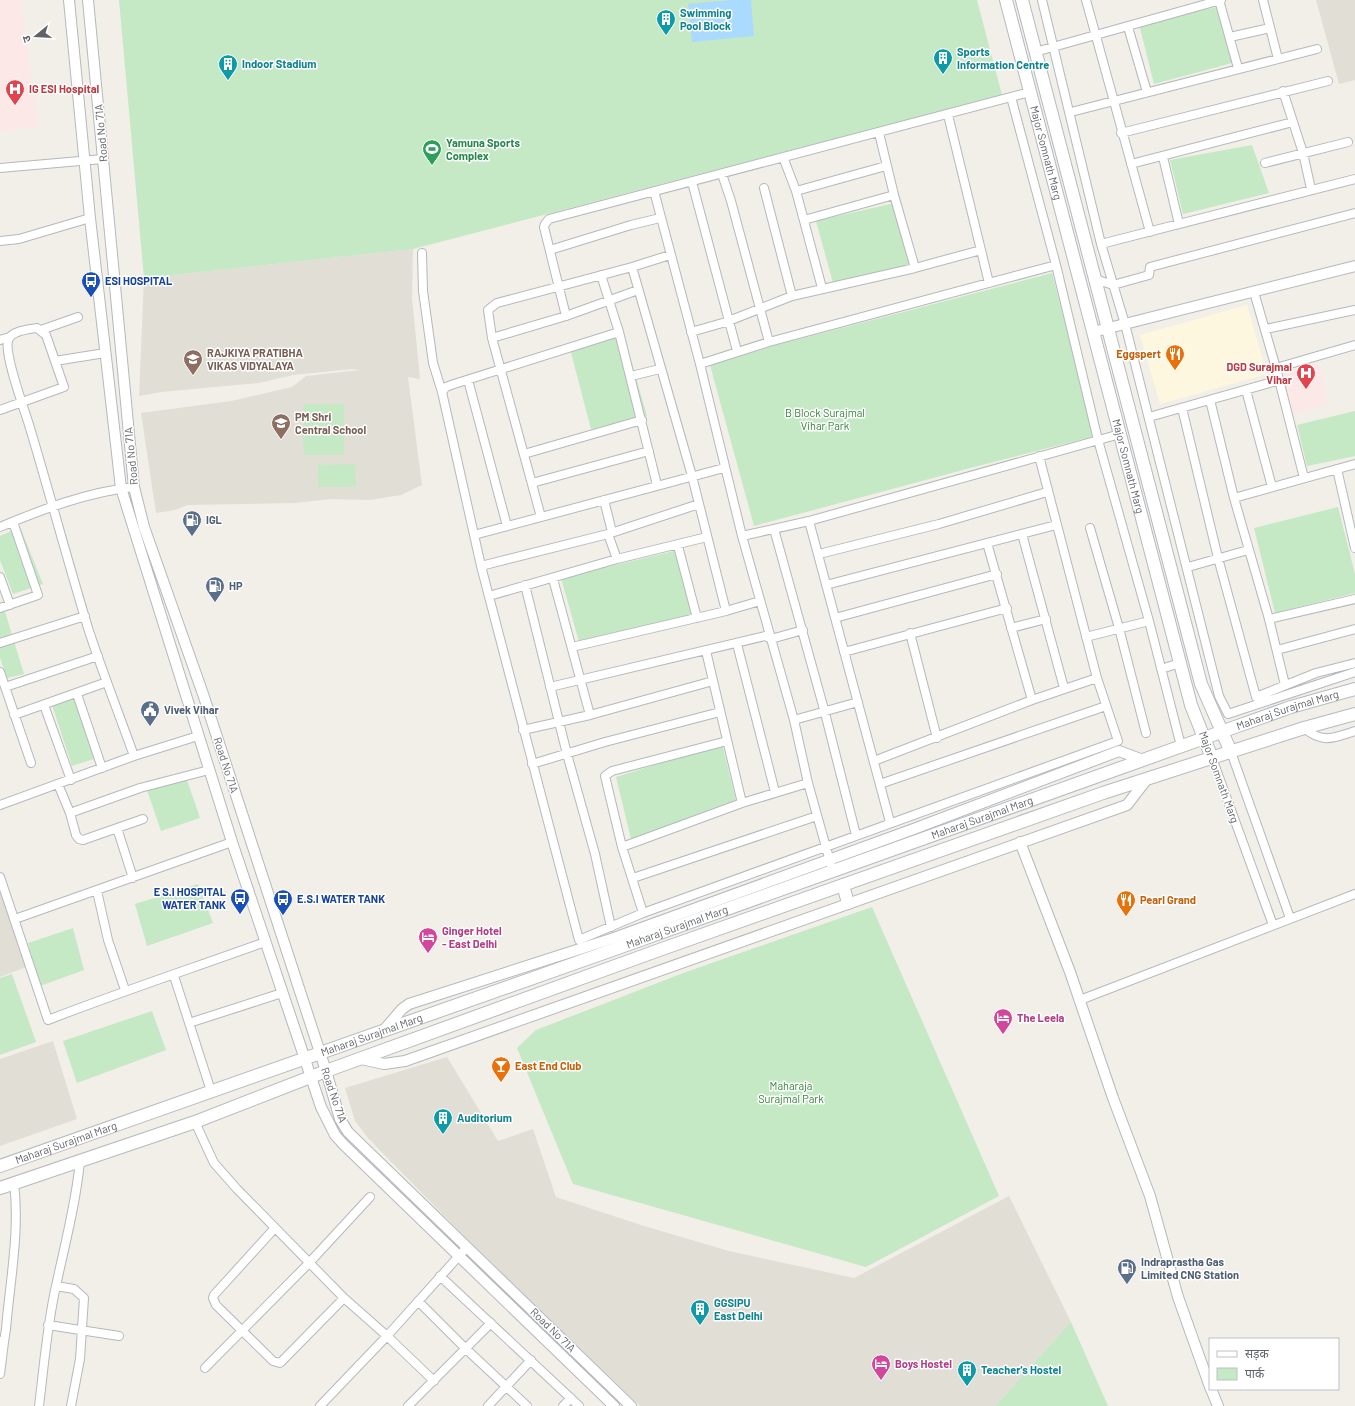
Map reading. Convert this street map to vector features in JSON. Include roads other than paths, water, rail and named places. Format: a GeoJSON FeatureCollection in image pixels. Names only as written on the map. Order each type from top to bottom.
{"type":"FeatureCollection","features":[{"type":"Feature","properties":{"kind":"main road","name":"Major Somnath Marg"},"geometry":{"type":"LineString","coordinates":[[1006,0],[1191,705],[1205,737],[1212,758]]}},
{"type":"Feature","properties":{"kind":"main road","name":"Major Somnath Marg"},"geometry":{"type":"LineString","coordinates":[[1022,0],[1201,684],[1231,752]]}},
{"type":"Feature","properties":{"kind":"main road"},"geometry":{"type":"LineString","coordinates":[[1015,34],[1029,30]]}},
{"type":"Feature","properties":{"kind":"main road","name":"Maharaj Surajmal Marg"},"geometry":{"type":"LineString","coordinates":[[0,1166],[384,1030],[614,938],[1143,760],[1291,707],[1355,689]]}},
{"type":"Feature","properties":{"kind":"main road","name":"Maharaj Surajmal Marg"},"geometry":{"type":"LineString","coordinates":[[0,1188],[195,1122],[326,1071],[843,885],[1147,779],[1304,728],[1355,714]]}},
{"type":"Feature","properties":{"kind":"main road"},"geometry":{"type":"LineString","coordinates":[[843,885],[848,903]]}},
{"type":"Feature","properties":{"kind":"street","name":"Road No 71A"},"geometry":{"type":"LineString","coordinates":[[69,0],[90,218],[121,488],[232,842],[321,1107],[335,1135],[458,1257],[614,1406]]}},
{"type":"Feature","properties":{"kind":"street","name":"Road No 71A"},"geometry":{"type":"LineString","coordinates":[[88,0],[134,487],[144,527],[203,694],[326,1071],[340,1119],[348,1132],[631,1406]]}},
{"type":"Feature","properties":{"kind":"street"},"geometry":{"type":"LineString","coordinates":[[1042,0],[1101,244],[1125,324],[1188,567],[1219,696],[1228,714],[1355,672]]}},
{"type":"Feature","properties":{"kind":"street"},"geometry":{"type":"LineString","coordinates":[[1086,0],[1121,132],[1150,232]]}},
{"type":"Feature","properties":{"kind":"street"},"geometry":{"type":"LineString","coordinates":[[1035,52],[1054,48],[1220,0],[1238,68]]}},
{"type":"Feature","properties":{"kind":"street"},"geometry":{"type":"LineString","coordinates":[[1263,0],[1278,59]]}},
{"type":"Feature","properties":{"kind":"street"},"geometry":{"type":"LineString","coordinates":[[1128,27],[1147,92]]}},
{"type":"Feature","properties":{"kind":"street"},"geometry":{"type":"LineString","coordinates":[[1230,37],[1270,28]]}},
{"type":"Feature","properties":{"kind":"street"},"geometry":{"type":"LineString","coordinates":[[1070,112],[1317,49]]}},
{"type":"Feature","properties":{"kind":"street"},"geometry":{"type":"LineString","coordinates":[[1121,132],[1328,81]]}},
{"type":"Feature","properties":{"kind":"street"},"geometry":{"type":"LineString","coordinates":[[1283,91],[1302,153],[1311,189]]}},
{"type":"Feature","properties":{"kind":"street"},"geometry":{"type":"LineString","coordinates":[[566,316],[544,228],[549,219],[948,115],[1030,92]]}},
{"type":"Feature","properties":{"kind":"street"},"geometry":{"type":"LineString","coordinates":[[1011,97],[1056,265],[1098,440],[1149,621],[1181,746]]}},
{"type":"Feature","properties":{"kind":"street"},"geometry":{"type":"LineString","coordinates":[[948,115],[989,283]]}},
{"type":"Feature","properties":{"kind":"street"},"geometry":{"type":"LineString","coordinates":[[1131,164],[1163,157],[1293,122]]}},
{"type":"Feature","properties":{"kind":"street"},"geometry":{"type":"LineString","coordinates":[[879,133],[886,166],[915,268]]}},
{"type":"Feature","properties":{"kind":"street"},"geometry":{"type":"LineString","coordinates":[[1265,163],[1348,142]]}},
{"type":"Feature","properties":{"kind":"street"},"geometry":{"type":"LineString","coordinates":[[1163,157],[1179,224]]}},
{"type":"Feature","properties":{"kind":"street"},"geometry":{"type":"LineString","coordinates":[[783,158],[796,191],[822,288]]}},
{"type":"Feature","properties":{"kind":"street"},"geometry":{"type":"LineString","coordinates":[[0,168],[85,162],[103,159]]}},
{"type":"Feature","properties":{"kind":"street"},"geometry":{"type":"LineString","coordinates":[[796,191],[886,166]]}},
{"type":"Feature","properties":{"kind":"street"},"geometry":{"type":"LineString","coordinates":[[722,174],[731,201],[769,342]]}},
{"type":"Feature","properties":{"kind":"street"},"geometry":{"type":"LineString","coordinates":[[1101,244],[1311,189],[1355,179]]}},
{"type":"Feature","properties":{"kind":"street"},"geometry":{"type":"LineString","coordinates":[[692,182],[738,351]]}},
{"type":"Feature","properties":{"kind":"street"},"geometry":{"type":"LineString","coordinates":[[764,188],[792,296]]}},
{"type":"Feature","properties":{"kind":"street"},"geometry":{"type":"LineString","coordinates":[[654,191],[690,332],[700,364],[724,468],[794,720],[808,783],[831,866]]}},
{"type":"Feature","properties":{"kind":"street"},"geometry":{"type":"LineString","coordinates":[[804,220],[894,195]]}},
{"type":"Feature","properties":{"kind":"street"},"geometry":{"type":"LineString","coordinates":[[1095,279],[1113,285],[1149,275],[1150,267],[1355,213]]}},
{"type":"Feature","properties":{"kind":"street"},"geometry":{"type":"LineString","coordinates":[[0,241],[19,239],[90,218]]}},
{"type":"Feature","properties":{"kind":"street"},"geometry":{"type":"LineString","coordinates":[[550,250],[631,225],[660,218]]}},
{"type":"Feature","properties":{"kind":"street"},"geometry":{"type":"LineString","coordinates":[[690,332],[729,321],[792,296],[915,268],[981,250]]}},
{"type":"Feature","properties":{"kind":"street"},"geometry":{"type":"LineString","coordinates":[[422,253],[423,291],[433,363],[442,392],[481,566],[579,940],[614,938],[643,913],[856,836],[890,822],[1118,741],[1097,678],[1039,456]]}},
{"type":"Feature","properties":{"kind":"street"},"geometry":{"type":"LineString","coordinates":[[541,517],[492,338],[487,312],[493,305],[632,267],[670,255]]}},
{"type":"Feature","properties":{"kind":"street"},"geometry":{"type":"LineString","coordinates":[[700,364],[769,342],[1056,265]]}},
{"type":"Feature","properties":{"kind":"street"},"geometry":{"type":"LineString","coordinates":[[1093,332],[1355,266]]}},
{"type":"Feature","properties":{"kind":"street"},"geometry":{"type":"LineString","coordinates":[[632,267],[660,369],[692,476],[726,611]]}},
{"type":"Feature","properties":{"kind":"street"},"geometry":{"type":"LineString","coordinates":[[601,275],[620,332],[657,485]]}},
{"type":"Feature","properties":{"kind":"street"},"geometry":{"type":"LineString","coordinates":[[492,338],[609,302],[638,290]]}},
{"type":"Feature","properties":{"kind":"street"},"geometry":{"type":"LineString","coordinates":[[1254,292],[1280,380],[1304,478]]}},
{"type":"Feature","properties":{"kind":"street"},"geometry":{"type":"LineString","coordinates":[[1266,329],[1355,310]]}},
{"type":"Feature","properties":{"kind":"street"},"geometry":{"type":"LineString","coordinates":[[41,330],[78,317]]}},
{"type":"Feature","properties":{"kind":"street"},"geometry":{"type":"LineString","coordinates":[[0,340],[28,329],[37,328],[41,330],[46,335],[64,387],[0,410]]}},
{"type":"Feature","properties":{"kind":"street"},"geometry":{"type":"LineString","coordinates":[[442,392],[446,387],[501,368],[620,332]]}},
{"type":"Feature","properties":{"kind":"street"},"geometry":{"type":"LineString","coordinates":[[10,337],[8,342],[10,360],[51,506],[98,656],[134,756]]}},
{"type":"Feature","properties":{"kind":"street"},"geometry":{"type":"LineString","coordinates":[[1276,368],[1355,345]]}},
{"type":"Feature","properties":{"kind":"street"},"geometry":{"type":"LineString","coordinates":[[55,361],[105,354]]}},
{"type":"Feature","properties":{"kind":"street"},"geometry":{"type":"LineString","coordinates":[[631,376],[660,369]]}},
{"type":"Feature","properties":{"kind":"street"},"geometry":{"type":"LineString","coordinates":[[468,380],[507,526]]}},
{"type":"Feature","properties":{"kind":"street"},"geometry":{"type":"LineString","coordinates":[[1149,417],[1280,380]]}},
{"type":"Feature","properties":{"kind":"street"},"geometry":{"type":"LineString","coordinates":[[1246,390],[1272,487]]}},
{"type":"Feature","properties":{"kind":"street"},"geometry":{"type":"LineString","coordinates":[[1210,400],[1234,498],[1248,550],[1270,620],[1286,685]]}},
{"type":"Feature","properties":{"kind":"street"},"geometry":{"type":"LineString","coordinates":[[1182,408],[1218,558],[1256,697],[1316,673],[1355,663]]}},
{"type":"Feature","properties":{"kind":"street"},"geometry":{"type":"LineString","coordinates":[[524,454],[642,420]]}},
{"type":"Feature","properties":{"kind":"street"},"geometry":{"type":"LineString","coordinates":[[742,536],[809,521],[1120,434]]}},
{"type":"Feature","properties":{"kind":"street"},"geometry":{"type":"LineString","coordinates":[[532,483],[649,452]]}},
{"type":"Feature","properties":{"kind":"street"},"geometry":{"type":"LineString","coordinates":[[1234,498],[1355,464]]}},
{"type":"Feature","properties":{"kind":"street"},"geometry":{"type":"LineString","coordinates":[[474,535],[724,468]]}},
{"type":"Feature","properties":{"kind":"street"},"geometry":{"type":"LineString","coordinates":[[1337,469],[1355,548]]}},
{"type":"Feature","properties":{"kind":"street"},"geometry":{"type":"LineString","coordinates":[[0,527],[51,506],[121,488],[134,487]]}},
{"type":"Feature","properties":{"kind":"street"},"geometry":{"type":"LineString","coordinates":[[819,554],[939,524],[1048,492]]}},
{"type":"Feature","properties":{"kind":"street"},"geometry":{"type":"LineString","coordinates":[[604,500],[610,533],[617,559]]}},
{"type":"Feature","properties":{"kind":"street"},"geometry":{"type":"LineString","coordinates":[[481,566],[610,533],[699,504]]}},
{"type":"Feature","properties":{"kind":"street"},"geometry":{"type":"LineString","coordinates":[[809,521],[890,822]]}},
{"type":"Feature","properties":{"kind":"street"},"geometry":{"type":"LineString","coordinates":[[0,608],[38,595],[13,522]]}},
{"type":"Feature","properties":{"kind":"street"},"geometry":{"type":"LineString","coordinates":[[826,585],[1056,525]]}},
{"type":"Feature","properties":{"kind":"street"},"geometry":{"type":"LineString","coordinates":[[1090,528],[1119,628],[1146,733]]}},
{"type":"Feature","properties":{"kind":"street"},"geometry":{"type":"LineString","coordinates":[[774,529],[803,630],[856,836]]}},
{"type":"Feature","properties":{"kind":"street"},"geometry":{"type":"LineString","coordinates":[[1022,534],[1064,688]]}},
{"type":"Feature","properties":{"kind":"street"},"geometry":{"type":"LineString","coordinates":[[489,596],[525,585],[553,579],[617,559],[678,546],[707,537]]}},
{"type":"Feature","properties":{"kind":"street"},"geometry":{"type":"LineString","coordinates":[[987,543],[1007,608],[1011,628],[1032,700]]}},
{"type":"Feature","properties":{"kind":"street"},"geometry":{"type":"LineString","coordinates":[[678,546],[697,618]]}},
{"type":"Feature","properties":{"kind":"street"},"geometry":{"type":"LineString","coordinates":[[1188,567],[1248,550]]}},
{"type":"Feature","properties":{"kind":"street"},"geometry":{"type":"LineString","coordinates":[[835,618],[997,574]]}},
{"type":"Feature","properties":{"kind":"street"},"geometry":{"type":"LineString","coordinates":[[0,577],[10,605]]}},
{"type":"Feature","properties":{"kind":"street"},"geometry":{"type":"LineString","coordinates":[[553,579],[590,715]]}},
{"type":"Feature","properties":{"kind":"street"},"geometry":{"type":"LineString","coordinates":[[525,585],[567,754],[595,854],[614,938]]}},
{"type":"Feature","properties":{"kind":"street"},"geometry":{"type":"LineString","coordinates":[[1270,620],[1355,599]]}},
{"type":"Feature","properties":{"kind":"street"},"geometry":{"type":"LineString","coordinates":[[572,647],[726,611],[760,601]]}},
{"type":"Feature","properties":{"kind":"street"},"geometry":{"type":"LineString","coordinates":[[844,652],[1007,608]]}},
{"type":"Feature","properties":{"kind":"street"},"geometry":{"type":"LineString","coordinates":[[0,643],[85,616]]}},
{"type":"Feature","properties":{"kind":"street"},"geometry":{"type":"LineString","coordinates":[[1011,628],[1046,619]]}},
{"type":"Feature","properties":{"kind":"street"},"geometry":{"type":"LineString","coordinates":[[1086,637],[1149,621]]}},
{"type":"Feature","properties":{"kind":"street"},"geometry":{"type":"LineString","coordinates":[[1277,650],[1355,629]]}},
{"type":"Feature","properties":{"kind":"street"},"geometry":{"type":"LineString","coordinates":[[550,687],[737,644],[765,636],[771,639],[803,630]]}},
{"type":"Feature","properties":{"kind":"street"},"geometry":{"type":"LineString","coordinates":[[910,633],[937,738]]}},
{"type":"Feature","properties":{"kind":"street"},"geometry":{"type":"LineString","coordinates":[[737,644],[775,792]]}},
{"type":"Feature","properties":{"kind":"street"},"geometry":{"type":"LineString","coordinates":[[706,651],[742,803]]}},
{"type":"Feature","properties":{"kind":"street"},"geometry":{"type":"LineString","coordinates":[[5,687],[98,656]]}},
{"type":"Feature","properties":{"kind":"street"},"geometry":{"type":"LineString","coordinates":[[1161,669],[1180,663]]}},
{"type":"Feature","properties":{"kind":"street"},"geometry":{"type":"LineString","coordinates":[[0,672],[31,763]]}},
{"type":"Feature","properties":{"kind":"street"},"geometry":{"type":"LineString","coordinates":[[874,762],[1032,700],[1097,678]]}},
{"type":"Feature","properties":{"kind":"street"},"geometry":{"type":"LineString","coordinates":[[524,730],[590,715],[713,681]]}},
{"type":"Feature","properties":{"kind":"street"},"geometry":{"type":"LineString","coordinates":[[14,715],[107,682]]}},
{"type":"Feature","properties":{"kind":"street"},"geometry":{"type":"LineString","coordinates":[[76,694],[102,768]]}},
{"type":"Feature","properties":{"kind":"street"},"geometry":{"type":"LineString","coordinates":[[794,720],[825,713],[858,702]]}},
{"type":"Feature","properties":{"kind":"street"},"geometry":{"type":"LineString","coordinates":[[44,705],[71,780]]}},
{"type":"Feature","properties":{"kind":"street"},"geometry":{"type":"LineString","coordinates":[[880,784],[1106,706]]}},
{"type":"Feature","properties":{"kind":"street"},"geometry":{"type":"LineString","coordinates":[[532,764],[612,740],[720,712]]}},
{"type":"Feature","properties":{"kind":"street"},"geometry":{"type":"LineString","coordinates":[[1304,728],[1312,735],[1328,739],[1355,732]]}},
{"type":"Feature","properties":{"kind":"street"},"geometry":{"type":"LineString","coordinates":[[0,805],[134,756],[198,736]]}},
{"type":"Feature","properties":{"kind":"street"},"geometry":{"type":"LineString","coordinates":[[643,913],[622,847],[605,776],[607,773],[727,741]]}},
{"type":"Feature","properties":{"kind":"street","name":"Major Somnath Marg"},"geometry":{"type":"LineString","coordinates":[[1231,752],[1290,918]]}},
{"type":"Feature","properties":{"kind":"street","name":"Major Somnath Marg"},"geometry":{"type":"LineString","coordinates":[[1212,758],[1273,925]]}},
{"type":"Feature","properties":{"kind":"street"},"geometry":{"type":"LineString","coordinates":[[70,813],[140,788],[209,770]]}},
{"type":"Feature","properties":{"kind":"street","name":"Maharaj Surajmal Marg"},"geometry":{"type":"LineString","coordinates":[[361,1059],[384,1064],[405,1061],[1127,805],[1147,779]]}},
{"type":"Feature","properties":{"kind":"street"},"geometry":{"type":"LineString","coordinates":[[622,847],[742,803],[808,783]]}},
{"type":"Feature","properties":{"kind":"street"},"geometry":{"type":"LineString","coordinates":[[58,784],[70,813],[76,836],[79,839],[83,840],[143,819]]}},
{"type":"Feature","properties":{"kind":"street"},"geometry":{"type":"LineString","coordinates":[[633,878],[817,816]]}},
{"type":"Feature","properties":{"kind":"street"},"geometry":{"type":"LineString","coordinates":[[117,828],[133,878]]}},
{"type":"Feature","properties":{"kind":"street"},"geometry":{"type":"LineString","coordinates":[[15,919],[232,842]]}},
{"type":"Feature","properties":{"kind":"street"},"geometry":{"type":"LineString","coordinates":[[1020,842],[1080,1000],[1113,1098],[1150,1196],[1178,1297],[1209,1385]]}},
{"type":"Feature","properties":{"kind":"street"},"geometry":{"type":"LineString","coordinates":[[0,877],[48,1020],[125,990],[174,976],[265,942]]}},
{"type":"Feature","properties":{"kind":"street"},"geometry":{"type":"LineString","coordinates":[[97,891],[108,940],[125,990]]}},
{"type":"Feature","properties":{"kind":"street"},"geometry":{"type":"LineString","coordinates":[[1080,1000],[1355,894]]}},
{"type":"Feature","properties":{"kind":"street"},"geometry":{"type":"LineString","coordinates":[[174,976],[211,1091]]}},
{"type":"Feature","properties":{"kind":"street"},"geometry":{"type":"LineString","coordinates":[[189,1023],[282,993]]}},
{"type":"Feature","properties":{"kind":"street"},"geometry":{"type":"LineString","coordinates":[[195,1122],[214,1163],[274,1229],[344,1298],[387,1336],[434,1381]]}},
{"type":"Feature","properties":{"kind":"street"},"geometry":{"type":"LineString","coordinates":[[39,1406],[48,1325],[72,1221],[80,1161]]}},
{"type":"Feature","properties":{"kind":"street"},"geometry":{"type":"LineString","coordinates":[[0,1374],[3,1328],[14,1232],[16,1198],[14,1183]]}},
{"type":"Feature","properties":{"kind":"street"},"geometry":{"type":"LineString","coordinates":[[205,1368],[309,1263],[370,1197]]}},
{"type":"Feature","properties":{"kind":"street"},"geometry":{"type":"LineString","coordinates":[[274,1229],[214,1295],[213,1298],[216,1305],[273,1361],[280,1363],[344,1298]]}},
{"type":"Feature","properties":{"kind":"street"},"geometry":{"type":"LineString","coordinates":[[320,1406],[387,1336],[467,1247]]}},
{"type":"Feature","properties":{"kind":"street"},"geometry":{"type":"LineString","coordinates":[[440,1276],[579,1406]]}},
{"type":"Feature","properties":{"kind":"street"},"geometry":{"type":"LineString","coordinates":[[56,1286],[74,1289],[82,1295],[84,1302],[83,1330],[71,1406]]}},
{"type":"Feature","properties":{"kind":"street"},"geometry":{"type":"LineString","coordinates":[[418,1301],[465,1348],[527,1406]]}},
{"type":"Feature","properties":{"kind":"street"},"geometry":{"type":"LineString","coordinates":[[408,1406],[491,1323]]}},
{"type":"Feature","properties":{"kind":"street"},"geometry":{"type":"LineString","coordinates":[[48,1325],[119,1336]]}},
{"type":"Feature","properties":{"kind":"street"},"geometry":{"type":"LineString","coordinates":[[488,1406],[531,1360]]}},
{"type":"Feature","properties":{"kind":"street"},"geometry":{"type":"LineString","coordinates":[[1211,1390],[1218,1406]]}},
{"type":"Feature","properties":{"kind":"street"},"geometry":{"type":"LineString","coordinates":[[563,1406],[571,1398]]}},
{"type":"Feature","properties":{"kind":"water"},"geometry":{"type":"Polygon","coordinates":[[[751,0],[754,36],[692,42],[688,4],[751,0]]]}},
{"type":"Feature","properties":{"kind":"place","name":"Swimming Pool Block"},"geometry":{"type":"Point","coordinates":[666,36]}},
{"type":"Feature","properties":{"kind":"place","name":"Sports Information Centre"},"geometry":{"type":"Point","coordinates":[943,75]}},
{"type":"Feature","properties":{"kind":"place","name":"Indoor Stadium"},"geometry":{"type":"Point","coordinates":[228,81]}},
{"type":"Feature","properties":{"kind":"place","name":"IG ESI Hospital"},"geometry":{"type":"Point","coordinates":[15,106]}},
{"type":"Feature","properties":{"kind":"place","name":"Yamuna Sports Complex"},"geometry":{"type":"Point","coordinates":[432,166]}},
{"type":"Feature","properties":{"kind":"place","name":"ESI HOSPITAL"},"geometry":{"type":"Point","coordinates":[91,298]}},
{"type":"Feature","properties":{"kind":"place","name":"Eggspert"},"geometry":{"type":"Point","coordinates":[1175,371]}},
{"type":"Feature","properties":{"kind":"place","name":"RAJKIYA PRATIBHA VIKAS VIDYALAYA"},"geometry":{"type":"Point","coordinates":[193,376]}},
{"type":"Feature","properties":{"kind":"place","name":"DGD Surajmal Vihar"},"geometry":{"type":"Point","coordinates":[1306,390]}},
{"type":"Feature","properties":{"kind":"place","name":"PM Shri Central School"},"geometry":{"type":"Point","coordinates":[281,440]}},
{"type":"Feature","properties":{"kind":"place","name":"IGL"},"geometry":{"type":"Point","coordinates":[192,537]}},
{"type":"Feature","properties":{"kind":"place","name":"HP"},"geometry":{"type":"Point","coordinates":[215,603]}},
{"type":"Feature","properties":{"kind":"place","name":"Vivek Vihar"},"geometry":{"type":"Point","coordinates":[150,727]}},
{"type":"Feature","properties":{"kind":"place","name":"E S.I HOSPITAL WATER TANK"},"geometry":{"type":"Point","coordinates":[240,915]}},
{"type":"Feature","properties":{"kind":"place","name":"E.S.I WATER TANK"},"geometry":{"type":"Point","coordinates":[283,916]}},
{"type":"Feature","properties":{"kind":"place","name":"Pearl Grand"},"geometry":{"type":"Point","coordinates":[1126,917]}},
{"type":"Feature","properties":{"kind":"place","name":"Ginger Hotel - East Delhi"},"geometry":{"type":"Point","coordinates":[428,954]}},
{"type":"Feature","properties":{"kind":"place","name":"The Leela"},"geometry":{"type":"Point","coordinates":[1003,1035]}},
{"type":"Feature","properties":{"kind":"place","name":"East End Club"},"geometry":{"type":"Point","coordinates":[501,1083]}},
{"type":"Feature","properties":{"kind":"place","name":"Auditorium"},"geometry":{"type":"Point","coordinates":[443,1135]}},
{"type":"Feature","properties":{"kind":"place","name":"Indraprastha Gas Limited CNG Station"},"geometry":{"type":"Point","coordinates":[1127,1285]}},
{"type":"Feature","properties":{"kind":"place","name":"GGSIPU East Delhi"},"geometry":{"type":"Point","coordinates":[700,1326]}},
{"type":"Feature","properties":{"kind":"place","name":"Boys Hostel"},"geometry":{"type":"Point","coordinates":[881,1381]}},
{"type":"Feature","properties":{"kind":"place","name":"Teacher's Hostel"},"geometry":{"type":"Point","coordinates":[967,1387]}},
{"type":"Feature","properties":{"kind":"park label","name":"B Block Surajmal Vihar Park"},"geometry":{"type":"Point","coordinates":[825,419]}},
{"type":"Feature","properties":{"kind":"park label","name":"Maharaja Surajmal Park"},"geometry":{"type":"Point","coordinates":[791,1092]}}]}
